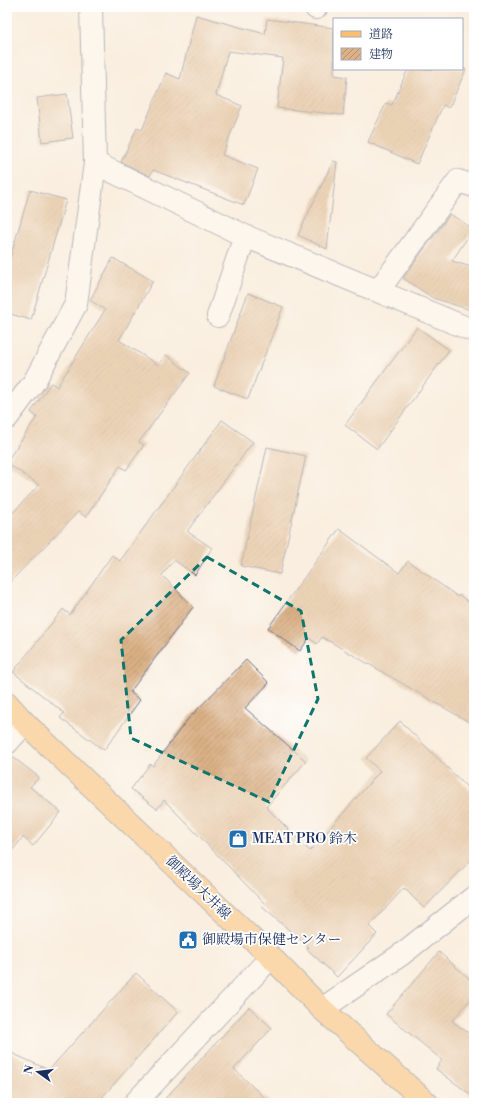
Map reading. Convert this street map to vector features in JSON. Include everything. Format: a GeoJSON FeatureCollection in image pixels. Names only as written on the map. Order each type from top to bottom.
{"type":"FeatureCollection","features":[{"type":"Feature","properties":{"kind":"main road","name":"御殿場大井線"},"geometry":{"type":"LineString","coordinates":[[7,703],[25,723],[271,957],[322,1009],[427,1103]]}},
{"type":"Feature","properties":{"kind":"street"},"geometry":{"type":"LineString","coordinates":[[7,418],[34,382],[76,304],[95,163],[91,7]]}},
{"type":"Feature","properties":{"kind":"street"},"geometry":{"type":"LineString","coordinates":[[95,163],[245,236],[474,331]]}},
{"type":"Feature","properties":{"kind":"street"},"geometry":{"type":"LineString","coordinates":[[378,291],[458,181],[474,186]]}},
{"type":"Feature","properties":{"kind":"street"},"geometry":{"type":"LineString","coordinates":[[218,316],[245,236]]}},
{"type":"Feature","properties":{"kind":"street"},"geometry":{"type":"LineString","coordinates":[[7,743],[25,723]]}},
{"type":"Feature","properties":{"kind":"street"},"geometry":{"type":"LineString","coordinates":[[322,1009],[402,954],[474,897]]}},
{"type":"Feature","properties":{"kind":"street"},"geometry":{"type":"LineString","coordinates":[[135,1103],[271,957]]}},
{"type":"Feature","properties":{"kind":"highlighted area"},"geometry":{"type":"Polygon","coordinates":[[[207,557],[301,611],[318,699],[269,802],[131,738],[121,640],[207,557]]]}},
{"type":"Feature","properties":{"kind":"building"},"geometry":{"type":"Polygon","coordinates":[[[196,15],[265,34],[267,19],[333,28],[334,75],[347,77],[343,115],[277,108],[283,58],[228,51],[216,95],[242,106],[222,155],[258,169],[244,205],[153,170],[150,176],[121,162],[137,128],[142,130],[166,73],[180,79],[196,15]]]}},
{"type":"Feature","properties":{"kind":"building"},"geometry":{"type":"Polygon","coordinates":[[[466,69],[449,108],[443,105],[417,164],[368,142],[386,103],[392,105],[408,70],[466,69]]]}},
{"type":"Feature","properties":{"kind":"building"},"geometry":{"type":"Polygon","coordinates":[[[67,94],[73,138],[42,142],[37,98],[67,94]]]}},
{"type":"Feature","properties":{"kind":"building"},"geometry":{"type":"Polygon","coordinates":[[[333,161],[337,162],[327,249],[298,235],[333,161]]]}},
{"type":"Feature","properties":{"kind":"building"},"geometry":{"type":"Polygon","coordinates":[[[30,190],[66,200],[31,320],[7,313],[7,269],[30,190]]]}},
{"type":"Feature","properties":{"kind":"building"},"geometry":{"type":"Polygon","coordinates":[[[450,214],[473,229],[452,261],[474,268],[474,311],[433,298],[403,278],[450,214]]]}},
{"type":"Feature","properties":{"kind":"building"},"geometry":{"type":"Polygon","coordinates":[[[113,258],[153,281],[119,340],[158,365],[166,355],[190,373],[139,442],[144,445],[126,470],[120,466],[86,517],[78,512],[7,585],[7,519],[39,485],[7,463],[7,461],[37,417],[31,412],[51,383],[57,387],[105,310],[90,300],[113,258]]]}},
{"type":"Feature","properties":{"kind":"building"},"geometry":{"type":"Polygon","coordinates":[[[248,293],[283,307],[248,399],[214,386],[248,293]]]}},
{"type":"Feature","properties":{"kind":"building"},"geometry":{"type":"Polygon","coordinates":[[[417,327],[449,350],[377,449],[345,425],[417,327]]]}},
{"type":"Feature","properties":{"kind":"building"},"geometry":{"type":"Polygon","coordinates":[[[222,420],[253,442],[188,530],[188,532],[212,548],[195,575],[174,560],[162,575],[193,607],[130,692],[140,700],[104,750],[60,718],[64,713],[13,672],[63,609],[70,615],[112,555],[120,561],[222,420]]]}},
{"type":"Feature","properties":{"kind":"building"},"geometry":{"type":"Polygon","coordinates":[[[267,447],[306,456],[280,574],[241,566],[267,447]]]}},
{"type":"Feature","properties":{"kind":"building"},"geometry":{"type":"Polygon","coordinates":[[[339,529],[399,573],[408,561],[458,597],[459,595],[474,606],[474,725],[322,637],[317,644],[309,638],[300,651],[268,628],[339,529]]]}},
{"type":"Feature","properties":{"kind":"building"},"geometry":{"type":"Polygon","coordinates":[[[246,660],[269,683],[245,708],[306,761],[266,807],[310,851],[380,771],[366,758],[400,721],[474,794],[474,857],[424,908],[404,888],[369,926],[377,934],[337,977],[307,949],[309,947],[261,906],[264,903],[164,800],[157,809],[131,789],[150,764],[153,766],[187,720],[246,660]]]}},
{"type":"Feature","properties":{"kind":"building"},"geometry":{"type":"Polygon","coordinates":[[[7,755],[10,755],[39,777],[30,787],[61,812],[33,846],[23,837],[7,857],[7,755]]]}},
{"type":"Feature","properties":{"kind":"building"},"geometry":{"type":"Polygon","coordinates":[[[439,952],[474,983],[474,995],[452,1021],[474,1037],[474,1097],[436,1069],[442,1060],[386,1014],[439,952]]]}},
{"type":"Feature","properties":{"kind":"building"},"geometry":{"type":"Polygon","coordinates":[[[136,973],[178,1012],[97,1103],[7,1103],[7,1051],[49,1070],[136,973]]]}},
{"type":"Feature","properties":{"kind":"building"},"geometry":{"type":"Polygon","coordinates":[[[249,1007],[272,1028],[234,1069],[270,1103],[161,1103],[249,1007]]]}},
{"type":"Feature","properties":{"kind":"place","name":"MEAT PRO 鈴木"},"geometry":{"type":"Point","coordinates":[238,839]}},
{"type":"Feature","properties":{"kind":"place","name":"御殿場市保健センター"},"geometry":{"type":"Point","coordinates":[188,940]}}]}
